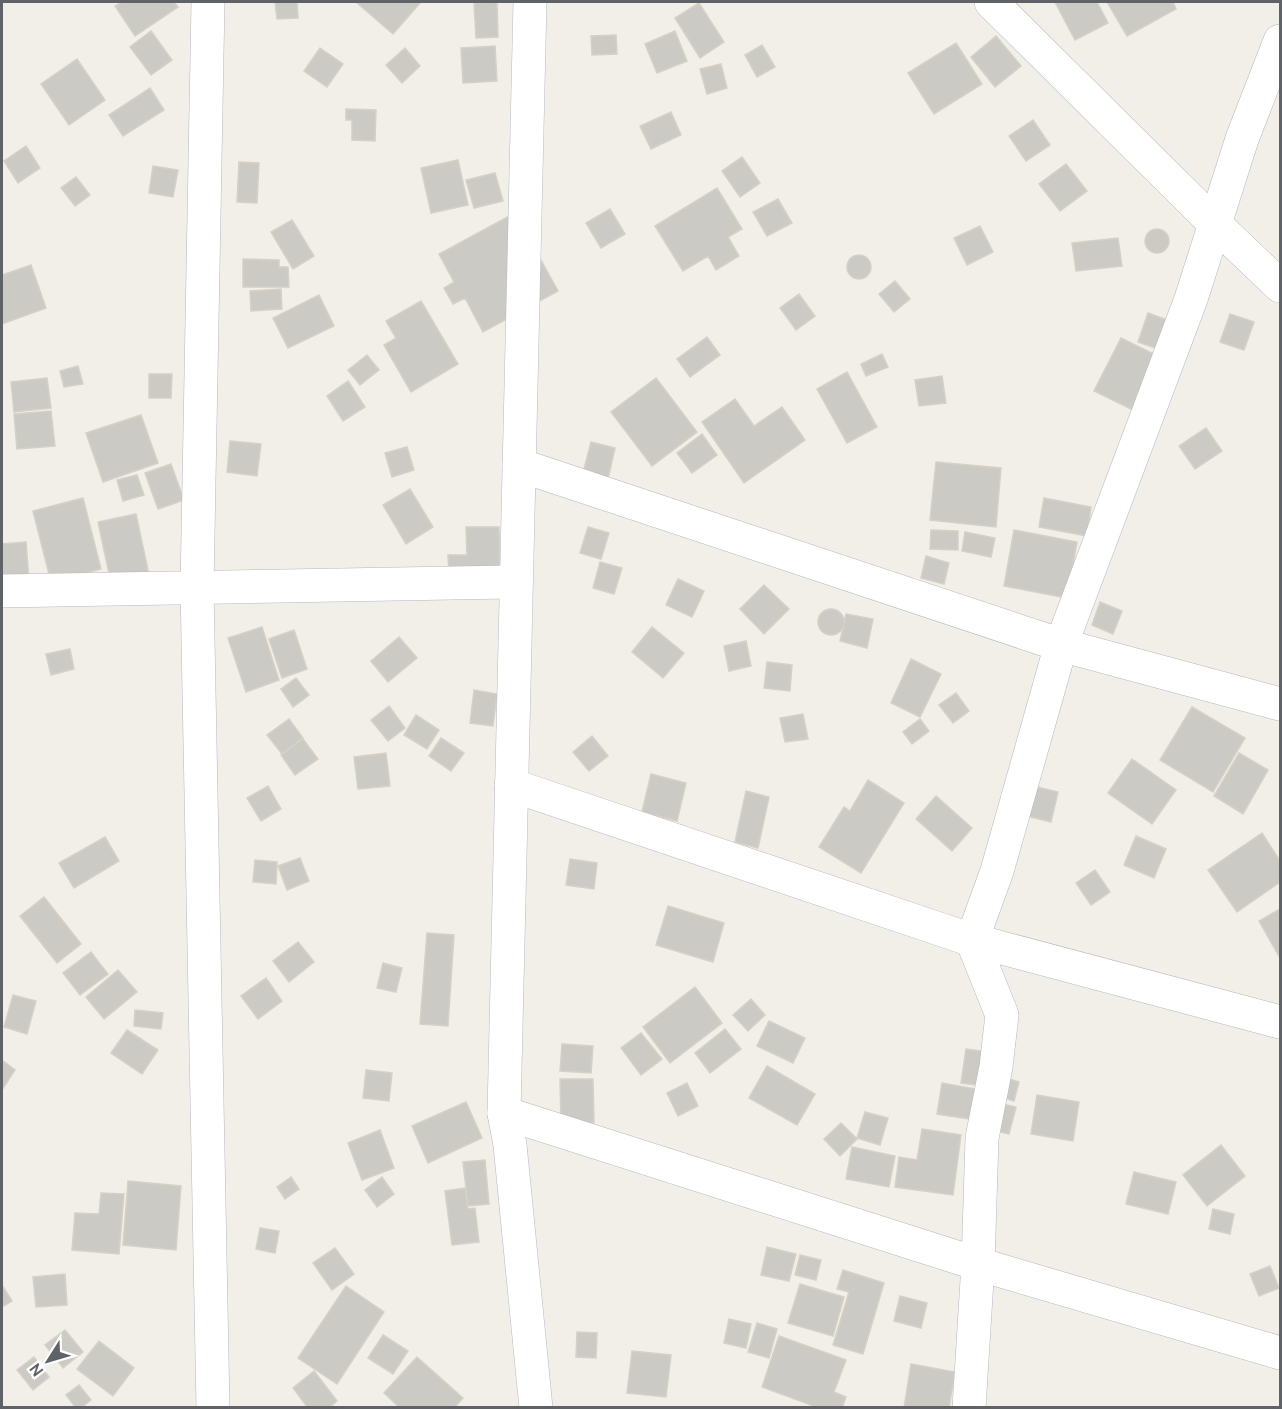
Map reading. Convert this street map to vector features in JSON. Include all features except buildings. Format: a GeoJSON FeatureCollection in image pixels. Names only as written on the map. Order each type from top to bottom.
{"type":"FeatureCollection","features":[{"type":"Feature","properties":{"kind":"street"},"geometry":{"type":"LineString","coordinates":[[208,2],[198,588],[213,1407]]}},
{"type":"Feature","properties":{"kind":"street"},"geometry":{"type":"LineString","coordinates":[[530,2],[504,1113],[510,1145],[536,1407]]}},
{"type":"Feature","properties":{"kind":"street"},"geometry":{"type":"LineString","coordinates":[[991,2],[1215,224],[1281,286]]}},
{"type":"Feature","properties":{"kind":"street"},"geometry":{"type":"LineString","coordinates":[[969,1407],[978,1264],[982,1138],[996,1067],[1002,1015],[972,940],[997,871],[1061,645],[1191,299],[1242,139],[1281,41]]}},
{"type":"Feature","properties":{"kind":"street"},"geometry":{"type":"LineString","coordinates":[[519,465],[1061,645],[1281,704]]}},
{"type":"Feature","properties":{"kind":"street"},"geometry":{"type":"LineString","coordinates":[[2,591],[516,582]]}},
{"type":"Feature","properties":{"kind":"street"},"geometry":{"type":"LineString","coordinates":[[512,785],[972,940],[1281,1022]]}},
{"type":"Feature","properties":{"kind":"street"},"geometry":{"type":"LineString","coordinates":[[504,1113],[978,1264],[1281,1353]]}}]}
